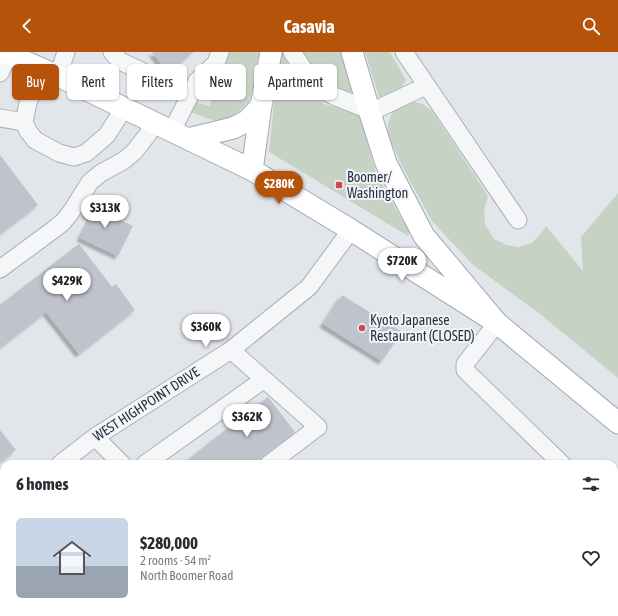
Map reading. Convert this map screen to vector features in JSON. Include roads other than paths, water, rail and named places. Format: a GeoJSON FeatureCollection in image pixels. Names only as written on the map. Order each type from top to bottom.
{"type":"FeatureCollection","features":[{"type":"Feature","properties":{"kind":"main road"},"geometry":{"type":"LineString","coordinates":[[252,170],[261,106],[271,52]]}},
{"type":"Feature","properties":{"kind":"main road"},"geometry":{"type":"LineString","coordinates":[[352,52],[368,110],[386,163],[424,236],[497,323]]}},
{"type":"Feature","properties":{"kind":"main road"},"geometry":{"type":"LineString","coordinates":[[6,53],[31,64]]}},
{"type":"Feature","properties":{"kind":"main road"},"geometry":{"type":"LineString","coordinates":[[59,76],[252,170],[351,230],[497,323],[618,423]]}},
{"type":"Feature","properties":{"kind":"main road"},"geometry":{"type":"LineString","coordinates":[[171,131],[233,128],[247,121],[261,106]]}},
{"type":"Feature","properties":{"kind":"street"},"geometry":{"type":"LineString","coordinates":[[56,64],[66,52]]}},
{"type":"Feature","properties":{"kind":"street"},"geometry":{"type":"LineString","coordinates":[[112,52],[120,61],[190,94]]}},
{"type":"Feature","properties":{"kind":"street"},"geometry":{"type":"LineString","coordinates":[[0,269],[63,222],[90,182],[100,173],[123,161],[134,152],[148,134],[171,131],[197,81],[216,63],[220,52]]}},
{"type":"Feature","properties":{"kind":"street"},"geometry":{"type":"LineString","coordinates":[[292,52],[311,80],[322,90],[368,110],[377,109],[426,86]]}},
{"type":"Feature","properties":{"kind":"street"},"geometry":{"type":"LineString","coordinates":[[404,52],[518,220]]}},
{"type":"Feature","properties":{"kind":"street"},"geometry":{"type":"LineString","coordinates":[[0,73],[6,53]]}},
{"type":"Feature","properties":{"kind":"street"},"geometry":{"type":"LineString","coordinates":[[30,100],[28,103],[24,122],[28,131],[35,140],[59,153],[74,157],[86,152],[107,135],[124,108]]}},
{"type":"Feature","properties":{"kind":"street"},"geometry":{"type":"LineString","coordinates":[[0,118],[24,122]]}},
{"type":"Feature","properties":{"kind":"street","name":"WEST HIGHPOINT DRIVE"},"geometry":{"type":"LineString","coordinates":[[65,460],[95,437],[231,350],[309,287],[351,230]]}},
{"type":"Feature","properties":{"kind":"street"},"geometry":{"type":"LineString","coordinates":[[497,323],[465,364],[465,370],[558,460]]}},
{"type":"Feature","properties":{"kind":"street"},"geometry":{"type":"LineString","coordinates":[[231,350],[263,380],[318,427],[274,460]]}},
{"type":"Feature","properties":{"kind":"street"},"geometry":{"type":"LineString","coordinates":[[151,460],[263,380]]}},
{"type":"Feature","properties":{"kind":"street"},"geometry":{"type":"LineString","coordinates":[[95,437],[118,460]]}},
{"type":"Feature","properties":{"kind":"place","name":"Boomer/ Washington"},"geometry":{"type":"Point","coordinates":[339,185]}},
{"type":"Feature","properties":{"kind":"place","name":"Kyoto Japanese Restaurant (CLOSED)"},"geometry":{"type":"Point","coordinates":[362,328]}}]}
